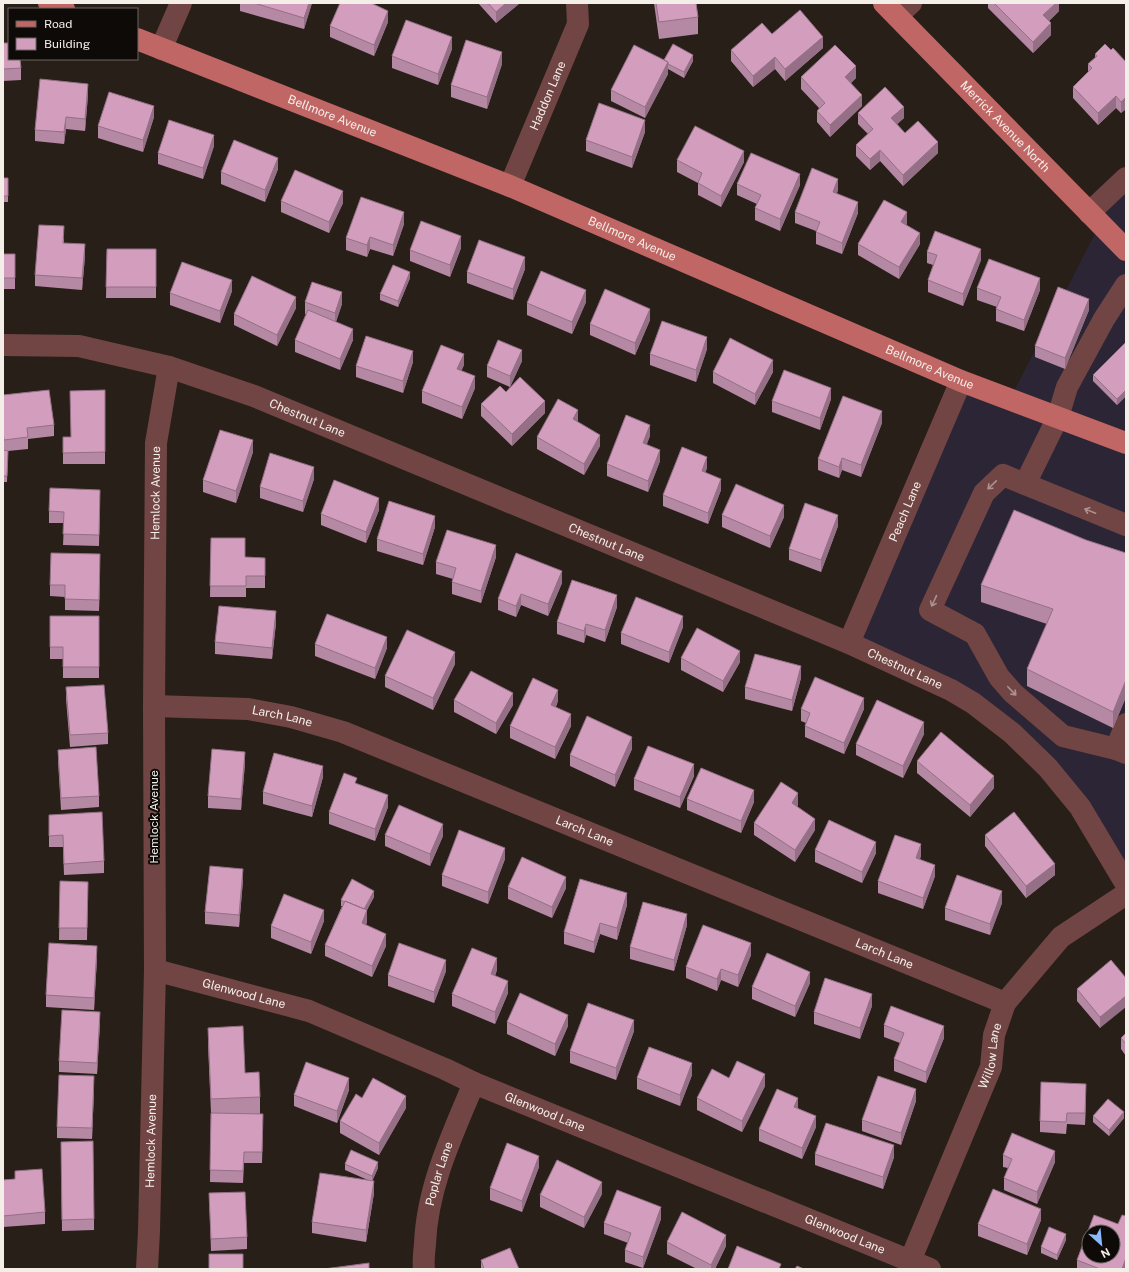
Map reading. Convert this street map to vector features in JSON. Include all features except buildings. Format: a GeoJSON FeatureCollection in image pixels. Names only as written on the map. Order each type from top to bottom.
{"type":"FeatureCollection","features":[{"type":"Feature","properties":{"kind":"main road"},"geometry":{"type":"LineString","coordinates":[[49,3],[62,8]]}},
{"type":"Feature","properties":{"kind":"main road","name":"Merrick Avenue North"},"geometry":{"type":"LineString","coordinates":[[898,7],[1089,213],[1126,250]]}},
{"type":"Feature","properties":{"kind":"main road","name":"Bellmore Avenue"},"geometry":{"type":"LineString","coordinates":[[138,39],[510,186],[961,381],[1126,443]]}},
{"type":"Feature","properties":{"kind":"street"},"geometry":{"type":"LineString","coordinates":[[161,49],[181,3]]}},
{"type":"Feature","properties":{"kind":"street","name":"Haddon Lane"},"geometry":{"type":"LineString","coordinates":[[510,186],[578,24],[577,3]]}},
{"type":"Feature","properties":{"kind":"street"},"geometry":{"type":"LineString","coordinates":[[1089,213],[1126,178]]}},
{"type":"Feature","properties":{"kind":"street"},"geometry":{"type":"LineString","coordinates":[[1025,484],[1058,417],[1068,387],[1104,319],[1126,285]]}},
{"type":"Feature","properties":{"kind":"street","name":"Chestnut Lane"},"geometry":{"type":"LineString","coordinates":[[3,345],[80,346],[169,367],[254,396],[849,643],[951,690],[973,703],[1012,733],[1048,768],[1080,806],[1126,884]]}},
{"type":"Feature","properties":{"kind":"street","name":"Hemlock Avenue"},"geometry":{"type":"LineString","coordinates":[[146,1269],[149,1231],[155,970],[154,706],[156,443],[169,367]]}},
{"type":"Feature","properties":{"kind":"street","name":"Peach Lane"},"geometry":{"type":"LineString","coordinates":[[849,643],[961,381]]}},
{"type":"Feature","properties":{"kind":"street"},"geometry":{"type":"LineString","coordinates":[[1126,525],[1002,475],[984,493],[930,610],[975,634],[999,677],[1013,693],[1063,736],[1123,756],[1126,724]]}},
{"type":"Feature","properties":{"kind":"street","name":"Larch Lane"},"geometry":{"type":"LineString","coordinates":[[154,706],[248,709],[291,717],[343,732],[1005,1003]]}},
{"type":"Feature","properties":{"kind":"street","name":"Willow Lane"},"geometry":{"type":"LineString","coordinates":[[910,1261],[991,1067],[994,1035],[1005,1003],[1061,938],[1126,894]]}},
{"type":"Feature","properties":{"kind":"street","name":"Glenwood Lane"},"geometry":{"type":"LineString","coordinates":[[155,970],[309,1011],[445,1069],[474,1083],[930,1269]]}},
{"type":"Feature","properties":{"kind":"street","name":"Poplar Lane"},"geometry":{"type":"LineString","coordinates":[[424,1269],[425,1234],[431,1198],[447,1148],[474,1083]]}},
{"type":"Feature","properties":{"kind":"shaded area"},"geometry":{"type":"Polygon","coordinates":[[[1126,177],[1126,884],[1012,733],[849,643],[961,381],[1010,399],[1100,224],[1089,213],[1126,177]]]}}]}
